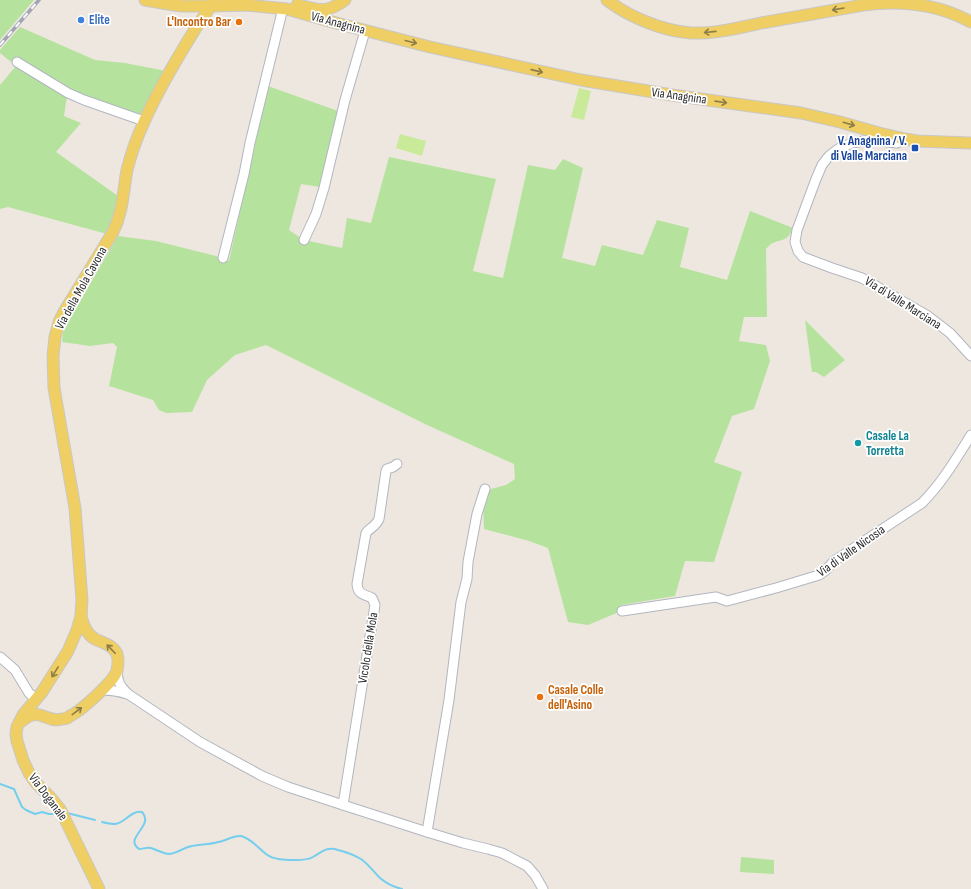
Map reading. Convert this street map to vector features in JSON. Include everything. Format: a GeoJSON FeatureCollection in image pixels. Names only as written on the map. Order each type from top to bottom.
{"type":"FeatureCollection","features":[{"type":"Feature","properties":{"kind":"main road","name":"Via Anagnina"},"geometry":{"type":"LineString","coordinates":[[145,0],[172,5],[252,0],[272,1],[324,10],[347,1]]}},
{"type":"Feature","properties":{"kind":"main road","name":"Via Anagnina"},"geometry":{"type":"LineString","coordinates":[[191,0],[283,8],[365,31],[430,47],[581,80],[813,116],[905,139],[971,143]]}},
{"type":"Feature","properties":{"kind":"main road"},"geometry":{"type":"LineString","coordinates":[[607,0],[620,9],[643,20],[672,30],[692,33],[722,30],[888,2],[937,8],[971,22]]}},
{"type":"Feature","properties":{"kind":"main road","name":"Via Anagnina"},"geometry":{"type":"LineString","coordinates":[[347,1],[337,12],[336,14],[338,18],[389,36]]}},
{"type":"Feature","properties":{"kind":"main road","name":"Via della Mola Cavona"},"geometry":{"type":"LineString","coordinates":[[18,724],[68,651],[81,616],[82,600],[75,508],[54,388],[53,356],[57,327],[64,312],[116,224],[122,208],[132,152],[144,121],[195,29],[212,3]]}},
{"type":"Feature","properties":{"kind":"main road"},"geometry":{"type":"LineString","coordinates":[[81,616],[86,630],[95,639]]}},
{"type":"Feature","properties":{"kind":"main road"},"geometry":{"type":"LineString","coordinates":[[18,724],[33,714],[58,720],[70,716],[103,690],[117,671],[117,655],[113,649],[104,642],[95,639],[82,640],[68,651]]}},
{"type":"Feature","properties":{"kind":"main road"},"geometry":{"type":"LineString","coordinates":[[39,695],[38,704],[41,713],[47,717]]}},
{"type":"Feature","properties":{"kind":"main road","name":"Via Doganale"},"geometry":{"type":"LineString","coordinates":[[18,724],[16,731],[17,740],[26,767],[36,783],[53,800],[60,810],[99,889]]}},
{"type":"Feature","properties":{"kind":"street"},"geometry":{"type":"LineString","coordinates":[[223,258],[283,8]]}},
{"type":"Feature","properties":{"kind":"street"},"geometry":{"type":"LineString","coordinates":[[304,240],[324,188],[365,31]]}},
{"type":"Feature","properties":{"kind":"street"},"geometry":{"type":"LineString","coordinates":[[18,62],[68,93],[144,121]]}},
{"type":"Feature","properties":{"kind":"street","name":"Via di Valle Marciana"},"geometry":{"type":"LineString","coordinates":[[905,139],[894,143],[870,140],[856,142],[843,146],[831,154],[825,160],[816,179],[797,230],[795,242],[798,251],[803,257],[862,278],[928,316],[950,333],[971,356]]}},
{"type":"Feature","properties":{"kind":"street","name":"Via di Valle Nicosia"},"geometry":{"type":"LineString","coordinates":[[622,611],[716,597],[726,601],[819,575],[834,561],[922,503],[943,479],[971,436]]}},
{"type":"Feature","properties":{"kind":"street","name":"Vicolo della Mola"},"geometry":{"type":"LineString","coordinates":[[343,805],[375,605],[372,598],[358,591],[357,584],[366,534],[376,525],[379,519],[386,471],[387,469],[393,468],[397,464]]}},
{"type":"Feature","properties":{"kind":"street"},"geometry":{"type":"LineString","coordinates":[[427,832],[449,700],[461,602],[467,579],[468,562],[477,514],[485,489]]}},
{"type":"Feature","properties":{"kind":"street"},"geometry":{"type":"LineString","coordinates":[[0,657],[15,670],[29,692],[39,695]]}},
{"type":"Feature","properties":{"kind":"street"},"geometry":{"type":"LineString","coordinates":[[117,671],[120,685],[128,694],[200,742],[262,776],[288,787],[343,805],[463,843],[498,852],[523,863],[537,877],[542,888]]}},
{"type":"Feature","properties":{"kind":"street"},"geometry":{"type":"LineString","coordinates":[[103,690],[118,691],[128,694]]}},
{"type":"Feature","properties":{"kind":"green space"},"geometry":{"type":"Polygon","coordinates":[[[0,0],[34,0],[0,40],[0,0]]]}},
{"type":"Feature","properties":{"kind":"green space"},"geometry":{"type":"Polygon","coordinates":[[[20,27],[95,60],[125,63],[166,71],[143,117],[68,90],[64,116],[81,123],[56,152],[118,196],[118,208],[107,234],[8,207],[0,209],[0,85],[16,66],[0,53],[0,50],[20,27]]]}},
{"type":"Feature","properties":{"kind":"green space"},"geometry":{"type":"Polygon","coordinates":[[[268,86],[338,111],[320,187],[301,184],[289,230],[304,240],[342,248],[347,218],[371,223],[389,157],[496,179],[473,271],[503,278],[528,165],[555,170],[563,159],[583,168],[562,258],[595,266],[602,245],[643,255],[657,220],[689,228],[680,267],[727,280],[750,211],[793,228],[789,236],[769,245],[766,249],[767,317],[744,317],[739,341],[766,345],[770,361],[754,409],[732,416],[714,462],[742,472],[714,562],[685,561],[675,596],[621,605],[619,612],[588,625],[568,622],[548,548],[484,529],[483,501],[487,490],[506,485],[515,479],[514,464],[427,425],[266,345],[235,355],[207,380],[192,412],[166,413],[159,410],[153,400],[109,386],[117,347],[113,343],[90,346],[62,342],[63,333],[73,313],[118,236],[156,241],[216,256],[229,261],[268,86]]]}},
{"type":"Feature","properties":{"kind":"green space"},"geometry":{"type":"Polygon","coordinates":[[[579,88],[591,91],[584,120],[571,117],[579,88]]]}},
{"type":"Feature","properties":{"kind":"green space"},"geometry":{"type":"Polygon","coordinates":[[[400,134],[426,141],[422,156],[396,148],[400,134]]]}},
{"type":"Feature","properties":{"kind":"green space"},"geometry":{"type":"Polygon","coordinates":[[[805,320],[845,360],[824,377],[816,372],[812,372],[805,320]]]}},
{"type":"Feature","properties":{"kind":"green space"},"geometry":{"type":"Polygon","coordinates":[[[741,857],[774,860],[774,874],[740,872],[741,857]]]}},
{"type":"Feature","properties":{"kind":"waterway"},"geometry":{"type":"LineString","coordinates":[[0,784],[14,789],[22,807],[26,810],[35,814],[42,812],[58,814]]}},
{"type":"Feature","properties":{"kind":"waterway"},"geometry":{"type":"LineString","coordinates":[[102,822],[113,824],[119,823],[135,813],[142,812],[145,817],[145,822],[136,836],[135,845],[139,849],[151,848],[168,854],[188,847],[215,843],[238,836],[248,839],[269,856],[280,859],[307,859],[325,850],[334,849],[361,859],[380,878],[391,885],[402,889]]}},
{"type":"Feature","properties":{"kind":"waterway"},"geometry":{"type":"LineString","coordinates":[[67,813],[95,820]]}},
{"type":"Feature","properties":{"kind":"railway"},"geometry":{"type":"LineString","coordinates":[[0,45],[39,0]]}},
{"type":"Feature","properties":{"kind":"place","name":"Elite"},"geometry":{"type":"Point","coordinates":[81,20]}},
{"type":"Feature","properties":{"kind":"place","name":"L'Incontro Bar"},"geometry":{"type":"Point","coordinates":[239,22]}},
{"type":"Feature","properties":{"kind":"place","name":"V. Anagnina / V. di Valle Marciana"},"geometry":{"type":"Point","coordinates":[915,148]}},
{"type":"Feature","properties":{"kind":"place","name":"Casale La Torretta"},"geometry":{"type":"Point","coordinates":[858,443]}},
{"type":"Feature","properties":{"kind":"place","name":"Casale Colle dell'Asino"},"geometry":{"type":"Point","coordinates":[540,697]}}]}
